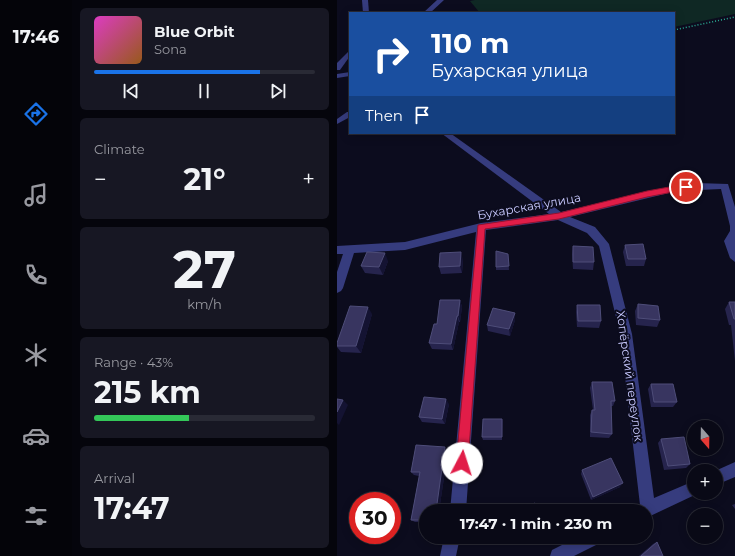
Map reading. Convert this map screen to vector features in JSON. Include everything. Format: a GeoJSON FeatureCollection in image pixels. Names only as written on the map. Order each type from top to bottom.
{"type":"FeatureCollection","features":[{"type":"Feature","properties":{"kind":"street"},"geometry":{"type":"LineString","coordinates":[[365,0],[366,12]]}},
{"type":"Feature","properties":{"kind":"street"},"geometry":{"type":"LineString","coordinates":[[427,12],[441,0]]}},
{"type":"Feature","properties":{"kind":"street"},"geometry":{"type":"LineString","coordinates":[[337,68],[349,53]]}},
{"type":"Feature","properties":{"kind":"street"},"geometry":{"type":"LineString","coordinates":[[337,76],[349,74]]}},
{"type":"Feature","properties":{"kind":"street"},"geometry":{"type":"LineString","coordinates":[[337,122],[349,115]]}},
{"type":"Feature","properties":{"kind":"street"},"geometry":{"type":"LineString","coordinates":[[446,134],[559,216]]}},
{"type":"Feature","properties":{"kind":"street","name":"Бухарская улица"},"geometry":{"type":"LineString","coordinates":[[337,250],[405,246],[481,227],[559,216],[677,188],[696,186],[725,186],[735,226],[735,231],[729,241],[735,258]]}},
{"type":"Feature","properties":{"kind":"street","name":"Хопёрский переулок"},"geometry":{"type":"LineString","coordinates":[[559,216],[591,230],[604,244],[626,334],[645,504]]}},
{"type":"Feature","properties":{"kind":"street"},"geometry":{"type":"LineString","coordinates":[[459,504],[481,227]]}},
{"type":"Feature","properties":{"kind":"street"},"geometry":{"type":"LineString","coordinates":[[337,288],[350,250]]}},
{"type":"Feature","properties":{"kind":"street"},"geometry":{"type":"LineString","coordinates":[[723,475],[735,469]]}},
{"type":"Feature","properties":{"kind":"street"},"geometry":{"type":"LineString","coordinates":[[653,507],[687,491]]}},
{"type":"Feature","properties":{"kind":"street"},"geometry":{"type":"LineString","coordinates":[[448,556],[451,544]]}},
{"type":"Feature","properties":{"kind":"street"},"geometry":{"type":"LineString","coordinates":[[558,556],[581,544]]}},
{"type":"Feature","properties":{"kind":"path"},"geometry":{"type":"LineString","coordinates":[[675,30],[735,17]]}},
{"type":"Feature","properties":{"kind":"green space"},"geometry":{"type":"Polygon","coordinates":[[[735,0],[735,14],[675,27],[675,12],[479,12],[470,1],[735,0]]]}},
{"type":"Feature","properties":{"kind":"building"},"geometry":{"type":"Polygon","coordinates":[[[643,244],[646,259],[628,259],[625,245],[643,244]]]}},
{"type":"Feature","properties":{"kind":"building"},"geometry":{"type":"Polygon","coordinates":[[[573,246],[593,247],[594,262],[573,262],[573,246]]]}},
{"type":"Feature","properties":{"kind":"building"},"geometry":{"type":"Polygon","coordinates":[[[496,251],[508,254],[509,266],[496,267],[496,251]]]}},
{"type":"Feature","properties":{"kind":"building"},"geometry":{"type":"Polygon","coordinates":[[[367,252],[385,253],[379,267],[361,266],[367,252]]]}},
{"type":"Feature","properties":{"kind":"building"},"geometry":{"type":"Polygon","coordinates":[[[461,252],[460,266],[439,267],[440,253],[461,252]]]}},
{"type":"Feature","properties":{"kind":"building"},"geometry":{"type":"Polygon","coordinates":[[[440,300],[460,300],[458,316],[451,344],[429,343],[434,324],[437,324],[440,300]]]}},
{"type":"Feature","properties":{"kind":"building"},"geometry":{"type":"Polygon","coordinates":[[[729,302],[735,302],[735,319],[734,319],[729,302]]]}},
{"type":"Feature","properties":{"kind":"building"},"geometry":{"type":"Polygon","coordinates":[[[638,304],[658,306],[660,320],[638,318],[638,304]]]}},
{"type":"Feature","properties":{"kind":"building"},"geometry":{"type":"Polygon","coordinates":[[[577,305],[600,305],[601,321],[578,321],[577,305]]]}},
{"type":"Feature","properties":{"kind":"building"},"geometry":{"type":"Polygon","coordinates":[[[350,306],[368,307],[356,346],[337,346],[337,343],[350,306]]]}},
{"type":"Feature","properties":{"kind":"building"},"geometry":{"type":"Polygon","coordinates":[[[493,308],[515,313],[509,329],[487,325],[493,308]]]}},
{"type":"Feature","properties":{"kind":"building"},"geometry":{"type":"Polygon","coordinates":[[[592,382],[612,382],[615,401],[611,401],[612,434],[591,432],[592,410],[595,410],[592,382]]]}},
{"type":"Feature","properties":{"kind":"building"},"geometry":{"type":"Polygon","coordinates":[[[651,384],[673,384],[677,402],[654,402],[651,384]]]}},
{"type":"Feature","properties":{"kind":"building"},"geometry":{"type":"Polygon","coordinates":[[[424,397],[446,399],[442,419],[419,417],[424,397]]]}},
{"type":"Feature","properties":{"kind":"building"},"geometry":{"type":"Polygon","coordinates":[[[337,399],[343,400],[337,412],[337,399]]]}},
{"type":"Feature","properties":{"kind":"building"},"geometry":{"type":"Polygon","coordinates":[[[483,419],[502,419],[502,437],[482,437],[483,419]]]}},
{"type":"Feature","properties":{"kind":"building"},"geometry":{"type":"Polygon","coordinates":[[[684,437],[690,464],[668,466],[661,439],[684,437]]]}},
{"type":"Feature","properties":{"kind":"building"},"geometry":{"type":"Polygon","coordinates":[[[416,445],[445,447],[437,504],[419,504],[419,520],[411,520],[420,472],[411,472],[416,445]]]}},
{"type":"Feature","properties":{"kind":"building"},"geometry":{"type":"Polygon","coordinates":[[[611,458],[623,483],[593,497],[582,470],[611,458]]]}},
{"type":"Feature","properties":{"kind":"building"},"geometry":{"type":"Polygon","coordinates":[[[657,542],[663,556],[641,556],[657,542]]]}},
{"type":"Feature","properties":{"kind":"route"},"geometry":{"type":"LineString","coordinates":[[462,463],[481,227],[559,216],[647,194],[686,187]]}}]}
